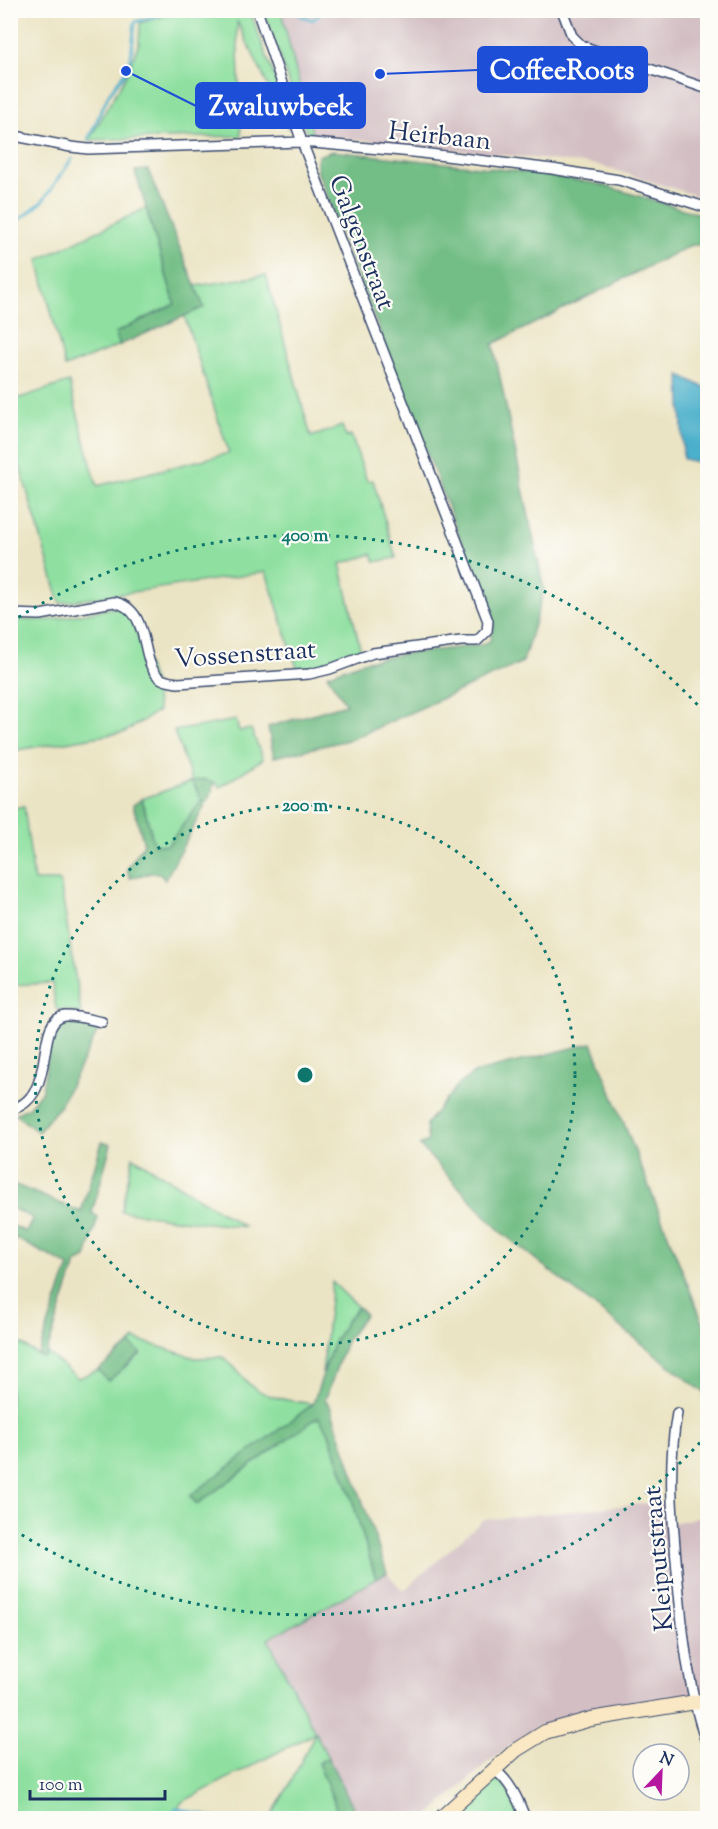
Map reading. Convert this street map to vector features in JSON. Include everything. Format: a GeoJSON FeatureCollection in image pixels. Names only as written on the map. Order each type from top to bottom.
{"type":"FeatureCollection","features":[{"type":"Feature","properties":{"kind":"main road"},"geometry":{"type":"LineString","coordinates":[[441,1818],[516,1750],[545,1732],[591,1719],[701,1701]]}},
{"type":"Feature","properties":{"kind":"street"},"geometry":{"type":"LineString","coordinates":[[10,135],[88,149],[302,142],[257,10]]}},
{"type":"Feature","properties":{"kind":"street"},"geometry":{"type":"LineString","coordinates":[[562,10],[572,36],[582,46],[708,89]]}},
{"type":"Feature","properties":{"kind":"street","name":"Heirbaan"},"geometry":{"type":"LineString","coordinates":[[302,142],[480,159],[563,170],[619,180],[708,208]]}},
{"type":"Feature","properties":{"kind":"street","name":"Galgenstraat"},"geometry":{"type":"LineString","coordinates":[[302,142],[488,621],[488,631]]}},
{"type":"Feature","properties":{"kind":"street","name":"Vossenstraat"},"geometry":{"type":"LineString","coordinates":[[10,614],[40,615],[114,602],[122,604],[137,618],[154,672],[165,681],[178,683],[309,674],[373,654],[461,641],[477,641],[488,631]]}},
{"type":"Feature","properties":{"kind":"street"},"geometry":{"type":"LineString","coordinates":[[10,1110],[20,1107],[30,1099],[38,1087],[50,1028],[56,1020],[65,1016],[102,1022]]}},
{"type":"Feature","properties":{"kind":"street","name":"Kleiputstraat"},"geometry":{"type":"LineString","coordinates":[[677,1413],[672,1465],[672,1524],[681,1610],[701,1701],[708,1748]]}},
{"type":"Feature","properties":{"kind":"street"},"geometry":{"type":"LineString","coordinates":[[495,1770],[504,1778],[518,1799],[525,1818]]}},
{"type":"Feature","properties":{"kind":"shaded area"},"geometry":{"type":"Polygon","coordinates":[[[281,11],[707,11],[707,199],[598,165],[313,135],[281,11]]]}},
{"type":"Feature","properties":{"kind":"shaded area"},"geometry":{"type":"Polygon","coordinates":[[[667,1501],[666,1524],[707,1516],[707,1693],[593,1710],[536,1727],[487,1763],[426,1818],[359,1818],[268,1638],[387,1573],[403,1591],[483,1520],[667,1501]]]}},
{"type":"Feature","properties":{"kind":"green space"},"geometry":{"type":"Polygon","coordinates":[[[182,11],[250,11],[293,127],[288,128],[237,21],[241,136],[89,140],[127,74],[139,43],[140,23],[182,11]]]}},
{"type":"Feature","properties":{"kind":"green space"},"geometry":{"type":"Polygon","coordinates":[[[264,11],[281,11],[313,135],[308,134],[304,126],[264,11]]]}},
{"type":"Feature","properties":{"kind":"green space"},"geometry":{"type":"Polygon","coordinates":[[[332,151],[526,172],[598,184],[707,216],[707,245],[691,245],[493,344],[544,590],[523,662],[352,739],[274,757],[268,727],[346,704],[327,675],[362,662],[404,654],[481,645],[490,641],[494,625],[318,173],[318,156],[332,151]]]}},
{"type":"Feature","properties":{"kind":"green space"},"geometry":{"type":"Polygon","coordinates":[[[148,170],[204,307],[120,345],[115,333],[175,304],[135,171],[148,170]]]}},
{"type":"Feature","properties":{"kind":"green space"},"geometry":{"type":"Polygon","coordinates":[[[146,208],[175,304],[116,333],[120,345],[65,367],[38,260],[146,208]]]}},
{"type":"Feature","properties":{"kind":"green space"},"geometry":{"type":"Polygon","coordinates":[[[266,275],[311,437],[342,426],[346,437],[351,435],[367,481],[373,480],[396,558],[375,562],[372,554],[340,564],[361,651],[327,665],[298,671],[266,572],[60,603],[11,436],[10,401],[69,382],[97,486],[229,453],[184,315],[203,307],[195,286],[266,275]]]}},
{"type":"Feature","properties":{"kind":"green space"},"geometry":{"type":"Polygon","coordinates":[[[111,608],[123,610],[132,619],[154,684],[158,711],[125,732],[11,751],[11,620],[50,620],[111,608]]]}},
{"type":"Feature","properties":{"kind":"green space"},"geometry":{"type":"Polygon","coordinates":[[[236,720],[239,731],[251,729],[263,759],[220,787],[214,782],[193,781],[202,800],[167,846],[154,844],[142,799],[192,781],[174,731],[236,720]]]}},
{"type":"Feature","properties":{"kind":"green space"},"geometry":{"type":"Polygon","coordinates":[[[203,779],[214,782],[213,790],[165,880],[160,874],[151,873],[130,878],[127,869],[144,844],[133,805],[142,799],[154,844],[167,846],[202,800],[192,781],[203,779]]]}},
{"type":"Feature","properties":{"kind":"green space"},"geometry":{"type":"Polygon","coordinates":[[[24,806],[34,881],[60,881],[81,1013],[56,1009],[52,983],[11,985],[10,809],[24,806]]]}},
{"type":"Feature","properties":{"kind":"green space"},"geometry":{"type":"Polygon","coordinates":[[[69,1020],[99,1029],[59,1107],[38,1132],[15,1114],[28,1108],[42,1091],[52,1032],[60,1022],[69,1020]]]}},
{"type":"Feature","properties":{"kind":"green space"},"geometry":{"type":"Polygon","coordinates":[[[592,1043],[707,1333],[707,1395],[501,1232],[419,1145],[428,1141],[426,1124],[457,1086],[474,1073],[592,1043]]]}},
{"type":"Feature","properties":{"kind":"green space"},"geometry":{"type":"Polygon","coordinates":[[[102,1142],[111,1144],[92,1213],[98,1217],[86,1258],[76,1263],[45,1357],[38,1355],[69,1266],[11,1236],[11,1225],[26,1232],[33,1218],[11,1208],[11,1183],[81,1212],[102,1142]]]}},
{"type":"Feature","properties":{"kind":"green space"},"geometry":{"type":"Polygon","coordinates":[[[133,1157],[245,1227],[121,1211],[133,1157]]]}},
{"type":"Feature","properties":{"kind":"green space"},"geometry":{"type":"Polygon","coordinates":[[[332,1282],[358,1307],[337,1338],[322,1373],[332,1282]]]}},
{"type":"Feature","properties":{"kind":"green space"},"geometry":{"type":"Polygon","coordinates":[[[358,1307],[365,1315],[346,1341],[325,1400],[330,1406],[387,1573],[376,1579],[351,1496],[328,1431],[318,1417],[197,1504],[190,1496],[313,1404],[333,1344],[346,1321],[358,1307]]]}},
{"type":"Feature","properties":{"kind":"green space"},"geometry":{"type":"Polygon","coordinates":[[[10,1337],[38,1355],[45,1357],[47,1353],[78,1378],[98,1370],[108,1381],[141,1354],[130,1344],[135,1339],[195,1358],[222,1357],[249,1384],[263,1393],[313,1404],[190,1496],[197,1504],[318,1417],[328,1431],[351,1496],[376,1579],[268,1639],[328,1758],[318,1763],[339,1818],[270,1818],[315,1733],[182,1802],[170,1818],[11,1818],[10,1337]]]}},
{"type":"Feature","properties":{"kind":"green space"},"geometry":{"type":"Polygon","coordinates":[[[130,1344],[141,1353],[108,1381],[98,1370],[130,1344]]]}},
{"type":"Feature","properties":{"kind":"green space"},"geometry":{"type":"Polygon","coordinates":[[[328,1758],[359,1818],[339,1818],[318,1763],[328,1758]]]}},
{"type":"Feature","properties":{"kind":"green space"},"geometry":{"type":"Polygon","coordinates":[[[496,1777],[510,1795],[518,1818],[454,1818],[496,1777]]]}},
{"type":"Feature","properties":{"kind":"water"},"geometry":{"type":"Polygon","coordinates":[[[680,375],[707,389],[707,464],[683,459],[680,375]]]}},
{"type":"Feature","properties":{"kind":"waterway"},"geometry":{"type":"LineString","coordinates":[[88,140],[109,94],[126,71],[131,57],[135,22],[174,10]]}},
{"type":"Feature","properties":{"kind":"waterway"},"geometry":{"type":"LineString","coordinates":[[299,10],[300,15],[313,20],[324,10]]}},
{"type":"Feature","properties":{"kind":"waterway"},"geometry":{"type":"LineString","coordinates":[[10,227],[42,202],[72,159]]}},
{"type":"Feature","properties":{"kind":"waterway"},"geometry":{"type":"LineString","coordinates":[[170,1818],[176,1808],[215,1818]]}},
{"type":"Feature","properties":{"kind":"place","name":"Zwaluwbeek"},"geometry":{"type":"Point","coordinates":[126,71]}},
{"type":"Feature","properties":{"kind":"place","name":"CoffeeRoots"},"geometry":{"type":"Point","coordinates":[380,74]}}]}
